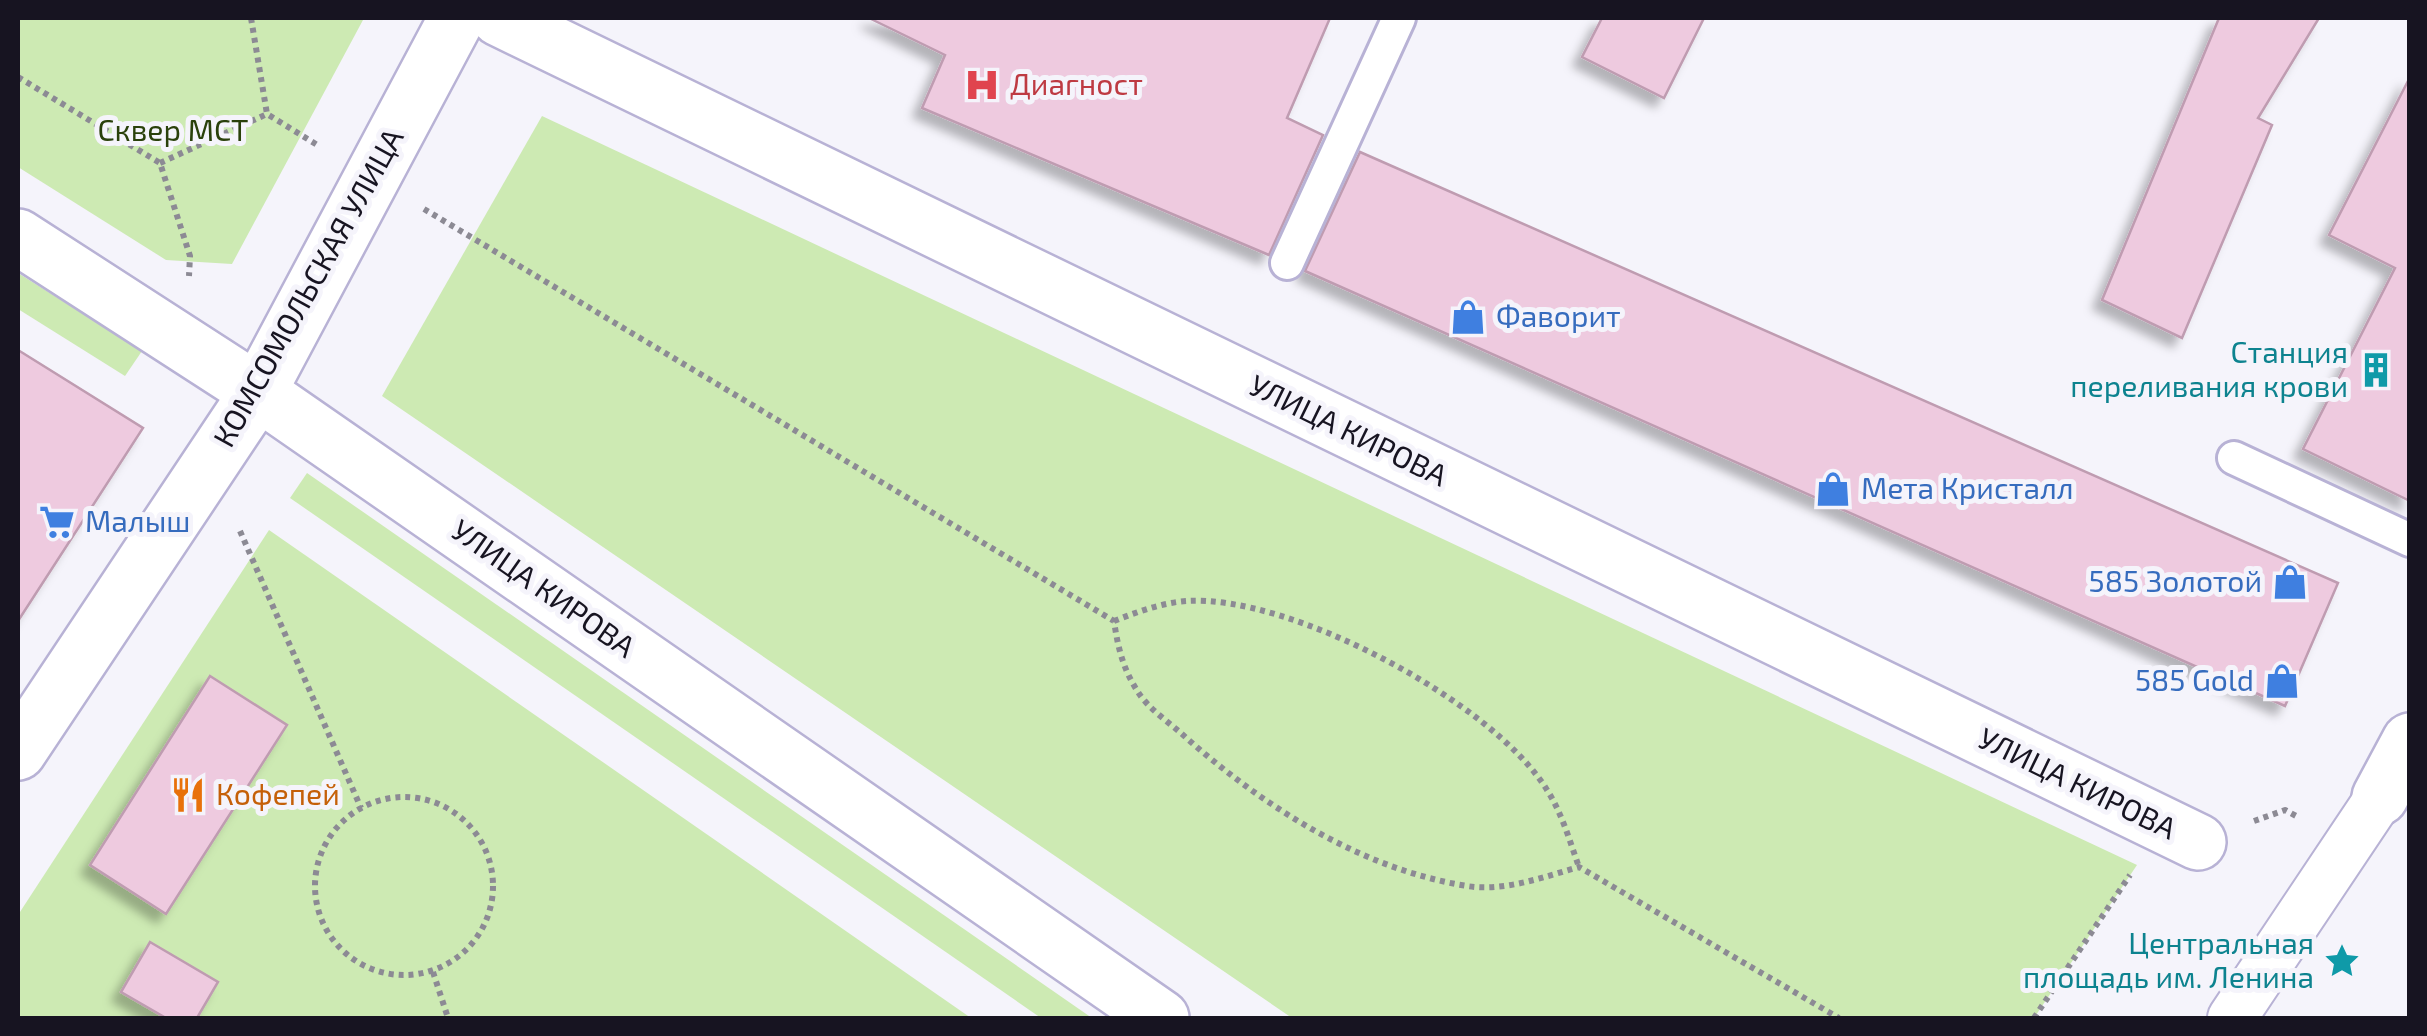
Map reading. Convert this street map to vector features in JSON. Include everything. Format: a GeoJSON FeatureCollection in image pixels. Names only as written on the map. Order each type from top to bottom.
{"type":"FeatureCollection","features":[{"type":"Feature","properties":{"kind":"street","name":"КОМСОМОЛЬСКАЯ УЛИЦА"},"geometry":{"type":"LineString","coordinates":[[18,752],[258,392],[457,18]]}},
{"type":"Feature","properties":{"kind":"street","name":"УЛИЦА КИРОВА"},"geometry":{"type":"LineString","coordinates":[[499,18],[2198,842]]}},
{"type":"Feature","properties":{"kind":"street","name":"УЛИЦА КИРОВА"},"geometry":{"type":"LineString","coordinates":[[18,238],[258,392],[1161,1018]]}},
{"type":"Feature","properties":{"kind":"street"},"geometry":{"type":"LineString","coordinates":[[2232,1018],[2380,797],[2410,741]]}},
{"type":"Feature","properties":{"kind":"lane"},"geometry":{"type":"LineString","coordinates":[[1287,263],[1398,18]]}},
{"type":"Feature","properties":{"kind":"lane"},"geometry":{"type":"LineString","coordinates":[[2234,458],[2410,540]]}},
{"type":"Feature","properties":{"kind":"path"},"geometry":{"type":"LineString","coordinates":[[251,18],[267,114],[1114,621]]}},
{"type":"Feature","properties":{"kind":"path"},"geometry":{"type":"LineString","coordinates":[[18,77],[160,163],[190,256],[186,348]]}},
{"type":"Feature","properties":{"kind":"path"},"geometry":{"type":"LineString","coordinates":[[160,163],[267,114]]}},
{"type":"Feature","properties":{"kind":"path"},"geometry":{"type":"LineString","coordinates":[[208,466],[259,569],[361,808]]}},
{"type":"Feature","properties":{"kind":"path"},"geometry":{"type":"LineString","coordinates":[[1114,621],[1150,607],[1189,601],[1231,606],[1329,634],[1392,664],[1470,710],[1514,750],[1547,789],[1579,867],[1839,1018]]}},
{"type":"Feature","properties":{"kind":"path"},"geometry":{"type":"LineString","coordinates":[[1114,621],[1119,659],[1140,696],[1205,755],[1284,814],[1376,860],[1470,887],[1517,884],[1579,867]]}},
{"type":"Feature","properties":{"kind":"path"},"geometry":{"type":"LineString","coordinates":[[388,798],[417,798],[444,806],[467,824],[484,847],[492,874],[492,903],[481,932],[462,955],[433,972],[405,976],[375,971],[348,956],[328,933],[316,906],[322,850],[339,826],[361,808],[388,798]]}},
{"type":"Feature","properties":{"kind":"path"},"geometry":{"type":"LineString","coordinates":[[2034,1018],[2137,865],[2285,810]]}},
{"type":"Feature","properties":{"kind":"path"},"geometry":{"type":"LineString","coordinates":[[433,972],[448,1018]]}},
{"type":"Feature","properties":{"kind":"green space","name":"Сквер МСТ"},"geometry":{"type":"Polygon","coordinates":[[[18,18],[363,20],[232,264],[166,260],[18,167],[18,18]]]}},
{"type":"Feature","properties":{"kind":"green space"},"geometry":{"type":"Polygon","coordinates":[[[542,116],[2137,865],[2034,1018],[1292,1018],[382,396],[542,116]]]}},
{"type":"Feature","properties":{"kind":"green space"},"geometry":{"type":"Polygon","coordinates":[[[18,273],[142,351],[125,376],[18,309],[18,273]]]}},
{"type":"Feature","properties":{"kind":"green space"},"geometry":{"type":"Polygon","coordinates":[[[307,473],[1092,1018],[1041,1018],[290,498],[307,473]]]}},
{"type":"Feature","properties":{"kind":"green space"},"geometry":{"type":"Polygon","coordinates":[[[269,530],[971,1018],[18,1018],[18,915],[269,530]]]}},
{"type":"Feature","properties":{"kind":"building"},"geometry":{"type":"Polygon","coordinates":[[[869,18],[1330,18],[1287,118],[1323,135],[1269,255],[922,108],[945,55],[869,18]]]}},
{"type":"Feature","properties":{"kind":"building"},"geometry":{"type":"Polygon","coordinates":[[[1602,18],[1704,18],[1664,98],[1582,57],[1602,18]]]}},
{"type":"Feature","properties":{"kind":"building"},"geometry":{"type":"Polygon","coordinates":[[[2219,18],[2319,18],[2258,118],[2272,125],[2182,338],[2102,300],[2219,18]]]}},
{"type":"Feature","properties":{"kind":"building","name":"Cтанция переливания крови"},"geometry":{"type":"Polygon","coordinates":[[[2410,77],[2410,501],[2303,449],[2395,268],[2329,235],[2410,77]]]}},
{"type":"Feature","properties":{"kind":"building"},"geometry":{"type":"Polygon","coordinates":[[[1360,152],[2338,583],[2285,706],[1305,271],[1360,152]]]}},
{"type":"Feature","properties":{"kind":"building"},"geometry":{"type":"Polygon","coordinates":[[[18,350],[143,428],[18,621],[18,350]]]}},
{"type":"Feature","properties":{"kind":"building","name":"Кофепей"},"geometry":{"type":"Polygon","coordinates":[[[210,676],[287,725],[166,914],[90,865],[210,676]]]}},
{"type":"Feature","properties":{"kind":"building"},"geometry":{"type":"Polygon","coordinates":[[[150,942],[218,982],[197,1018],[166,1018],[121,992],[150,942]]]}},
{"type":"Feature","properties":{"kind":"place","name":"Диагност"},"geometry":{"type":"Point","coordinates":[982,85]}},
{"type":"Feature","properties":{"kind":"place","name":"Фаворит"},"geometry":{"type":"Point","coordinates":[1468,317]}},
{"type":"Feature","properties":{"kind":"place","name":"Cтанция переливания крови"},"geometry":{"type":"Point","coordinates":[2376,370]}},
{"type":"Feature","properties":{"kind":"place","name":"Мета Кристалл"},"geometry":{"type":"Point","coordinates":[1833,489]}},
{"type":"Feature","properties":{"kind":"place","name":"Малыш"},"geometry":{"type":"Point","coordinates":[57,522]}},
{"type":"Feature","properties":{"kind":"place","name":"585 Золотой"},"geometry":{"type":"Point","coordinates":[2290,582]}},
{"type":"Feature","properties":{"kind":"place","name":"585 Gold"},"geometry":{"type":"Point","coordinates":[2282,681]}},
{"type":"Feature","properties":{"kind":"place","name":"Кофепей"},"geometry":{"type":"Point","coordinates":[188,795]}},
{"type":"Feature","properties":{"kind":"place","name":"Центральная площадь им. Ленина"},"geometry":{"type":"Point","coordinates":[2342,961]}}]}
